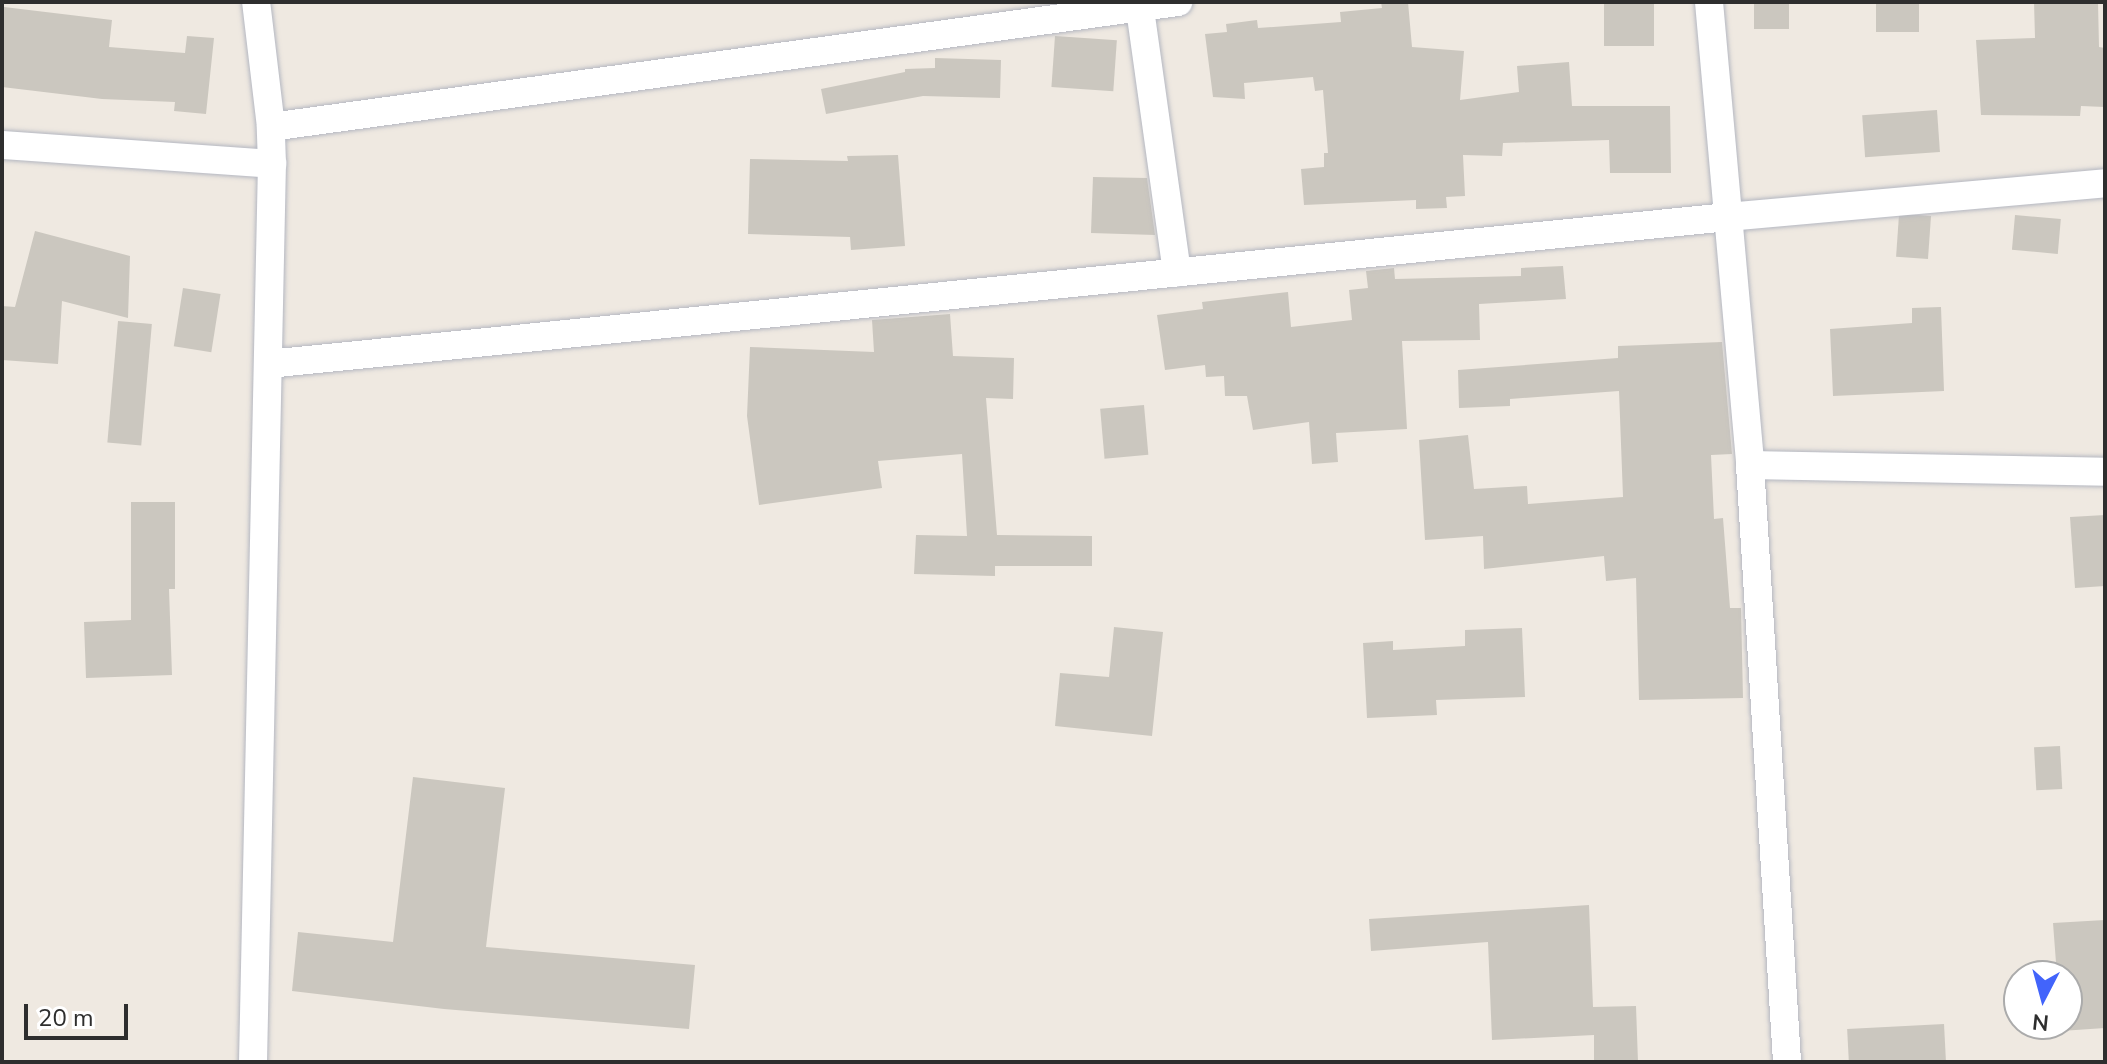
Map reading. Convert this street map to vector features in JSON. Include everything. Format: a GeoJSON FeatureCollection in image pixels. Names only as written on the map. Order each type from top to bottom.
{"type":"FeatureCollection","features":[{"type":"Feature","properties":{"kind":"street"},"geometry":{"type":"LineString","coordinates":[[253,1062],[272,164],[271,127],[256,2]]}},
{"type":"Feature","properties":{"kind":"street"},"geometry":{"type":"LineString","coordinates":[[271,127],[1139,4],[1178,2]]}},
{"type":"Feature","properties":{"kind":"street"},"geometry":{"type":"LineString","coordinates":[[1709,2],[1750,465],[1787,1062]]}},
{"type":"Feature","properties":{"kind":"street"},"geometry":{"type":"LineString","coordinates":[[1139,4],[1177,272]]}},
{"type":"Feature","properties":{"kind":"street"},"geometry":{"type":"LineString","coordinates":[[2,145],[272,164]]}},
{"type":"Feature","properties":{"kind":"street"},"geometry":{"type":"LineString","coordinates":[[268,364],[1727,217],[2105,183]]}},
{"type":"Feature","properties":{"kind":"street"},"geometry":{"type":"LineString","coordinates":[[1750,465],[2105,472]]}},
{"type":"Feature","properties":{"kind":"building"},"geometry":{"type":"Polygon","coordinates":[[[1381,2],[1408,2],[1412,47],[1464,51],[1460,100],[1519,92],[1517,66],[1569,62],[1572,106],[1670,106],[1671,173],[1610,173],[1609,140],[1503,143],[1502,156],[1463,155],[1465,196],[1446,197],[1447,208],[1416,209],[1416,200],[1304,205],[1301,169],[1324,167],[1324,153],[1328,153],[1323,90],[1315,91],[1313,77],[1244,83],[1245,99],[1213,97],[1205,34],[1227,32],[1226,24],[1257,20],[1258,28],[1341,22],[1340,12],[1382,8],[1381,2]]]}},
{"type":"Feature","properties":{"kind":"building"},"geometry":{"type":"Polygon","coordinates":[[[1604,2],[1654,2],[1654,46],[1604,46],[1604,2]]]}},
{"type":"Feature","properties":{"kind":"building"},"geometry":{"type":"Polygon","coordinates":[[[1754,2],[1789,2],[1789,29],[1754,29],[1754,2]]]}},
{"type":"Feature","properties":{"kind":"building"},"geometry":{"type":"Polygon","coordinates":[[[1876,2],[1919,2],[1919,32],[1876,32],[1876,2]]]}},
{"type":"Feature","properties":{"kind":"building"},"geometry":{"type":"Polygon","coordinates":[[[2034,2],[2098,2],[2099,47],[2105,48],[2105,107],[2081,106],[2080,116],[1981,115],[1976,40],[2035,38],[2034,2]]]}},
{"type":"Feature","properties":{"kind":"building"},"geometry":{"type":"Polygon","coordinates":[[[4,7],[112,20],[109,47],[185,53],[187,36],[214,38],[206,114],[174,111],[175,102],[102,99],[2,87],[4,7]]]}},
{"type":"Feature","properties":{"kind":"building"},"geometry":{"type":"Polygon","coordinates":[[[1055,36],[1117,40],[1113,91],[1051,87],[1055,36]]]}},
{"type":"Feature","properties":{"kind":"building"},"geometry":{"type":"Polygon","coordinates":[[[935,58],[1001,60],[1000,98],[923,96],[826,114],[821,89],[905,72],[905,69],[935,68],[935,58]]]}},
{"type":"Feature","properties":{"kind":"building"},"geometry":{"type":"Polygon","coordinates":[[[1937,110],[1940,152],[1865,157],[1862,115],[1937,110]]]}},
{"type":"Feature","properties":{"kind":"building"},"geometry":{"type":"Polygon","coordinates":[[[898,155],[905,246],[851,250],[850,237],[748,234],[750,159],[848,161],[847,156],[898,155]]]}},
{"type":"Feature","properties":{"kind":"building"},"geometry":{"type":"Polygon","coordinates":[[[1093,177],[1147,178],[1155,235],[1091,233],[1093,177]]]}},
{"type":"Feature","properties":{"kind":"building"},"geometry":{"type":"Polygon","coordinates":[[[1899,214],[1931,216],[1928,259],[1896,257],[1899,214]]]}},
{"type":"Feature","properties":{"kind":"building"},"geometry":{"type":"Polygon","coordinates":[[[2015,215],[2061,219],[2058,254],[2012,250],[2015,215]]]}},
{"type":"Feature","properties":{"kind":"building"},"geometry":{"type":"Polygon","coordinates":[[[35,231],[130,256],[128,318],[62,301],[58,364],[2,360],[2,306],[15,307],[35,231]]]}},
{"type":"Feature","properties":{"kind":"building"},"geometry":{"type":"Polygon","coordinates":[[[1563,266],[1566,299],[1479,304],[1480,340],[1402,341],[1407,429],[1336,433],[1338,462],[1312,464],[1309,422],[1253,430],[1247,396],[1225,396],[1224,376],[1206,377],[1205,365],[1165,370],[1157,315],[1203,309],[1202,302],[1288,292],[1291,327],[1352,320],[1349,290],[1368,288],[1366,271],[1394,268],[1395,279],[1521,276],[1521,268],[1563,266]]]}},
{"type":"Feature","properties":{"kind":"building"},"geometry":{"type":"Polygon","coordinates":[[[183,288],[221,294],[211,352],[174,346],[183,288]]]}},
{"type":"Feature","properties":{"kind":"building"},"geometry":{"type":"Polygon","coordinates":[[[1941,307],[1944,391],[1833,396],[1830,329],[1912,323],[1912,308],[1941,307]]]}},
{"type":"Feature","properties":{"kind":"building"},"geometry":{"type":"Polygon","coordinates":[[[950,314],[953,356],[1014,358],[1013,399],[986,398],[997,535],[1092,536],[1092,566],[995,566],[995,576],[914,574],[916,535],[967,536],[962,454],[878,461],[882,488],[759,505],[747,416],[750,347],[874,352],[872,320],[950,314]]]}},
{"type":"Feature","properties":{"kind":"building"},"geometry":{"type":"Polygon","coordinates":[[[118,321],[152,324],[141,445],[107,443],[118,321]]]}},
{"type":"Feature","properties":{"kind":"building"},"geometry":{"type":"Polygon","coordinates":[[[1722,342],[1732,454],[1711,455],[1714,519],[1723,518],[1730,608],[1741,608],[1743,698],[1639,700],[1636,578],[1606,581],[1604,556],[1484,569],[1483,536],[1425,540],[1419,440],[1468,435],[1474,489],[1527,486],[1528,504],[1623,497],[1619,391],[1510,399],[1510,406],[1459,408],[1458,370],[1618,358],[1618,346],[1722,342]]]}},
{"type":"Feature","properties":{"kind":"building"},"geometry":{"type":"Polygon","coordinates":[[[1144,405],[1148,455],[1105,459],[1100,409],[1144,405]]]}},
{"type":"Feature","properties":{"kind":"building"},"geometry":{"type":"Polygon","coordinates":[[[131,502],[175,502],[175,589],[169,589],[172,675],[86,678],[84,622],[131,620],[131,502]]]}},
{"type":"Feature","properties":{"kind":"building"},"geometry":{"type":"Polygon","coordinates":[[[2105,515],[2105,586],[2075,588],[2070,517],[2105,515]]]}},
{"type":"Feature","properties":{"kind":"building"},"geometry":{"type":"Polygon","coordinates":[[[1114,627],[1163,632],[1152,736],[1055,726],[1060,673],[1109,677],[1114,627]]]}},
{"type":"Feature","properties":{"kind":"building"},"geometry":{"type":"Polygon","coordinates":[[[1522,628],[1525,697],[1436,700],[1437,715],[1367,718],[1363,643],[1393,641],[1393,650],[1465,646],[1465,630],[1522,628]]]}},
{"type":"Feature","properties":{"kind":"building"},"geometry":{"type":"Polygon","coordinates":[[[2060,746],[2062,789],[2036,790],[2034,747],[2060,746]]]}},
{"type":"Feature","properties":{"kind":"building"},"geometry":{"type":"Polygon","coordinates":[[[413,777],[505,788],[486,947],[695,965],[689,1029],[444,1009],[292,991],[298,932],[393,942],[413,777]]]}},
{"type":"Feature","properties":{"kind":"building"},"geometry":{"type":"Polygon","coordinates":[[[1589,905],[1593,1007],[1636,1006],[1638,1062],[1594,1062],[1594,1035],[1492,1040],[1488,942],[1371,951],[1369,919],[1589,905]]]}},
{"type":"Feature","properties":{"kind":"building"},"geometry":{"type":"Polygon","coordinates":[[[2105,920],[2105,1028],[2083,1030],[2083,960],[2056,960],[2053,923],[2105,920]]]}},
{"type":"Feature","properties":{"kind":"building"},"geometry":{"type":"Polygon","coordinates":[[[1944,1024],[1946,1062],[1849,1062],[1847,1029],[1944,1024]]]}}]}
